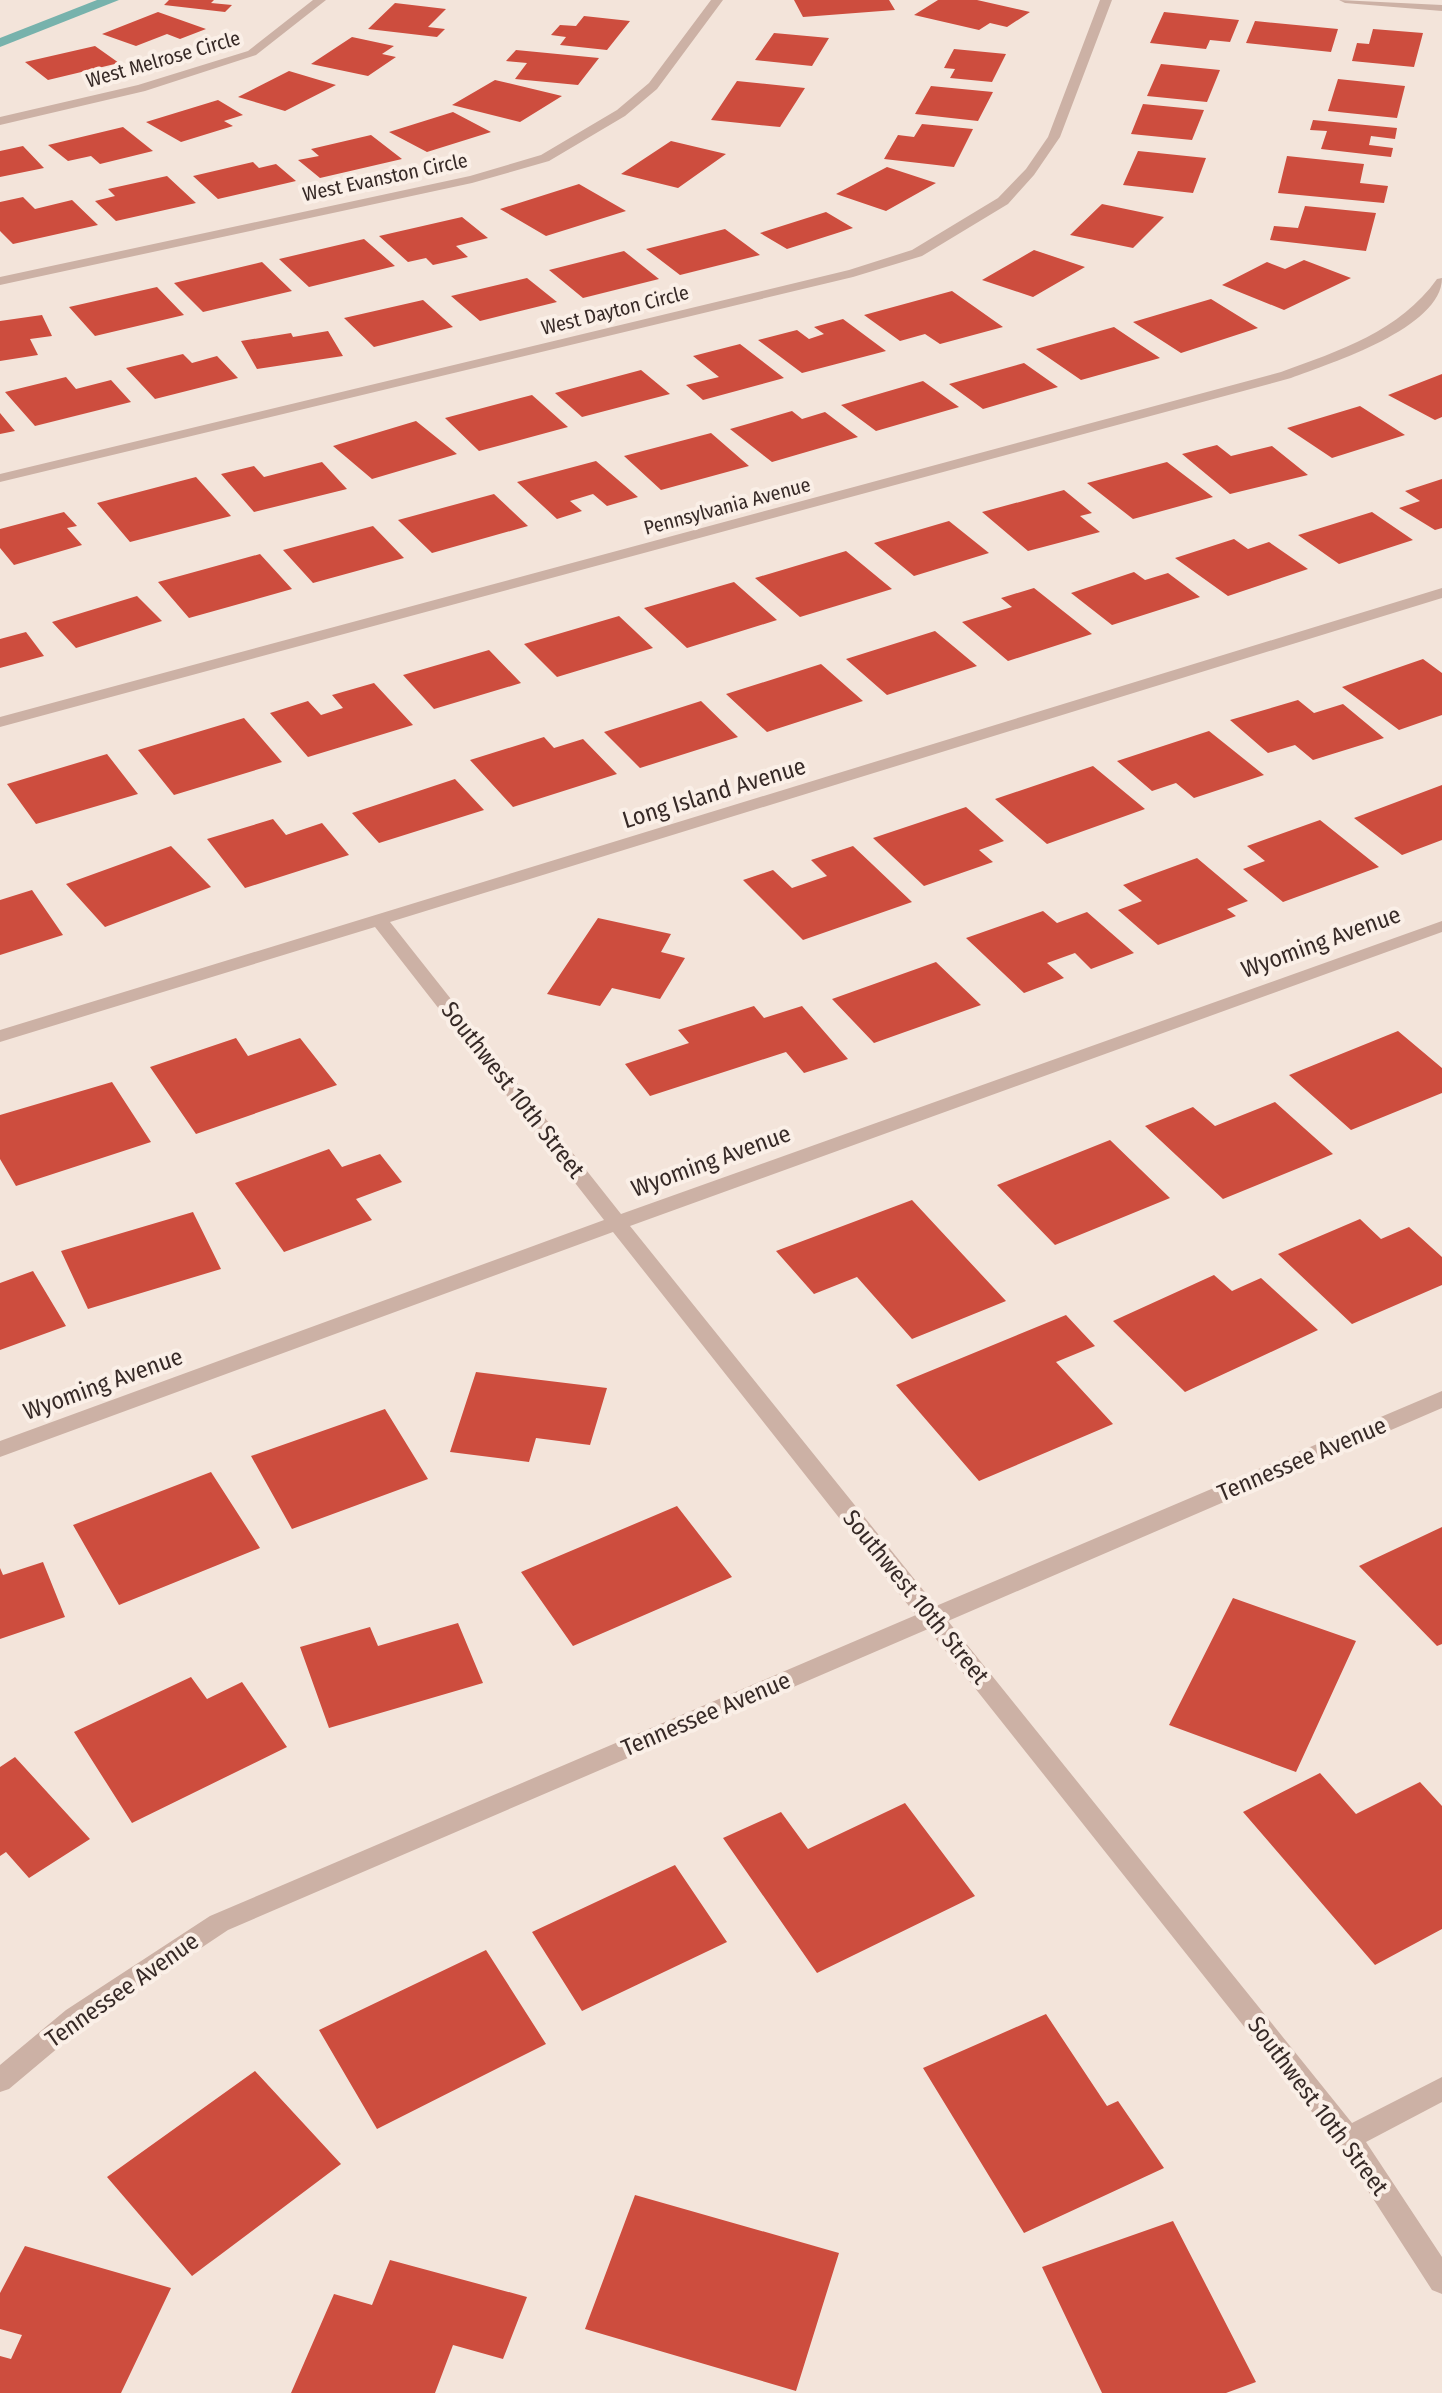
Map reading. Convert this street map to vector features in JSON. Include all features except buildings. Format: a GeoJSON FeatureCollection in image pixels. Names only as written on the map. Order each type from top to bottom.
{"type":"FeatureCollection","features":[{"type":"Feature","properties":{"kind":"street","name":"West Melrose Circle"},"geometry":{"type":"LineString","coordinates":[[0,121],[141,88],[252,53],[320,0]]}},
{"type":"Feature","properties":{"kind":"street","name":"West Evanston Circle"},"geometry":{"type":"LineString","coordinates":[[0,281],[472,179],[545,158],[621,113],[653,86],[717,0]]}},
{"type":"Feature","properties":{"kind":"street","name":"West Dayton Circle"},"geometry":{"type":"LineString","coordinates":[[0,478],[853,273],[917,253],[1003,201],[1030,172],[1054,137],[1106,0]]}},
{"type":"Feature","properties":{"kind":"street"},"geometry":{"type":"LineString","coordinates":[[1345,0],[1442,8]]}},
{"type":"Feature","properties":{"kind":"street","name":"Pennsylvania Avenue"},"geometry":{"type":"LineString","coordinates":[[0,722],[1286,375],[1345,353],[1399,324],[1437,292],[1442,282]]}},
{"type":"Feature","properties":{"kind":"street","name":"Long Island Avenue"},"geometry":{"type":"LineString","coordinates":[[0,1036],[1442,593]]}},
{"type":"Feature","properties":{"kind":"street","name":"Southwest 10th Street"},"geometry":{"type":"LineString","coordinates":[[380,921],[616,1223],[1348,2138],[1442,2281]]}},
{"type":"Feature","properties":{"kind":"street","name":"Wyoming Avenue"},"geometry":{"type":"LineString","coordinates":[[0,1449],[616,1223],[1442,926]]}},
{"type":"Feature","properties":{"kind":"street","name":"Tennessee Avenue"},"geometry":{"type":"LineString","coordinates":[[0,2081],[75,2018],[219,1923],[1442,1399]]}},
{"type":"Feature","properties":{"kind":"street"},"geometry":{"type":"LineString","coordinates":[[1348,2138],[1442,2089]]}},
{"type":"Feature","properties":{"kind":"water"},"geometry":{"type":"Polygon","coordinates":[[[97,0],[119,0],[0,47],[0,38],[97,0]]]}}]}
